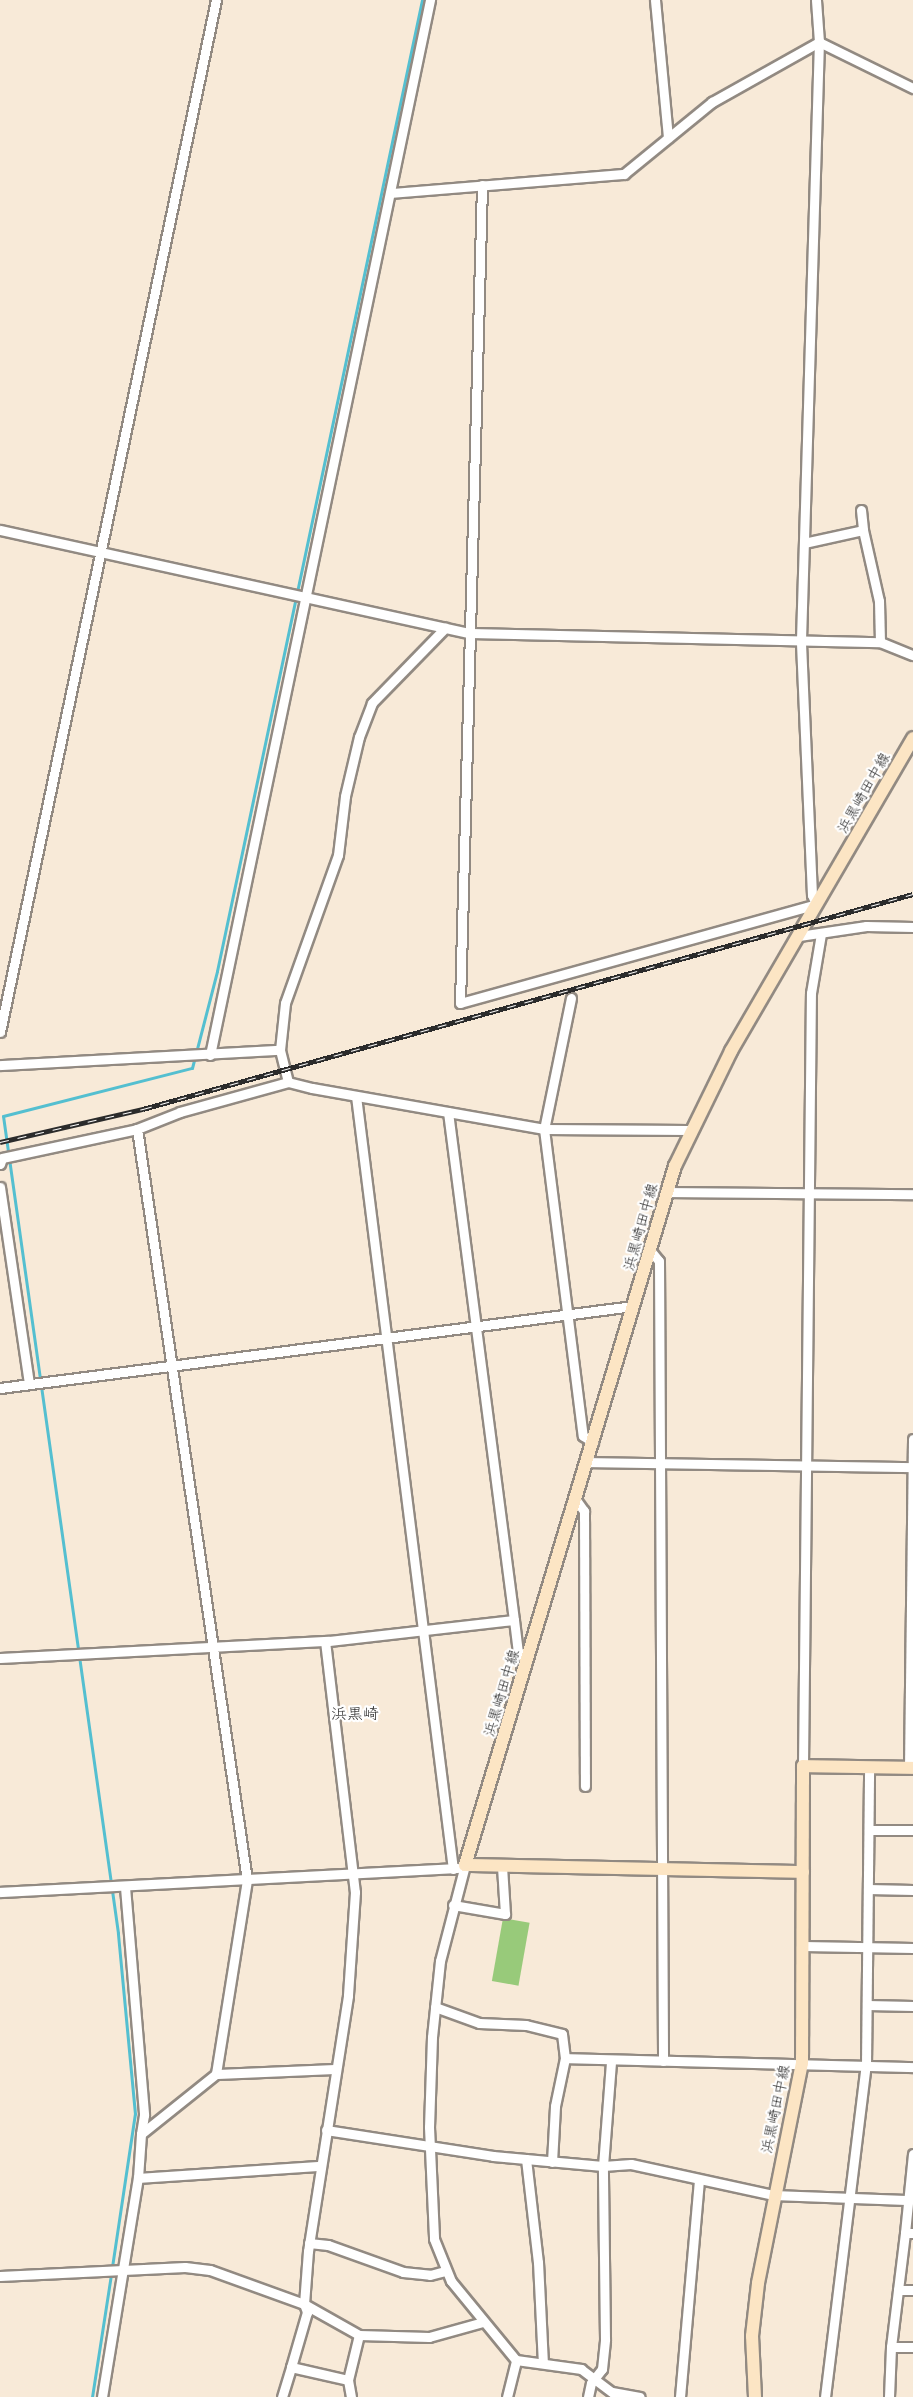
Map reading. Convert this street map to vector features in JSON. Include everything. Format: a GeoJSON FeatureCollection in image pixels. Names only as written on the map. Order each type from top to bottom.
{"type":"FeatureCollection","features":[{"type":"Feature","properties":{"kind":"main road","name":"浜黒崎田中線"},"geometry":{"type":"LineString","coordinates":[[459,1867],[526,1662],[667,1192],[689,1130],[772,977],[799,936],[913,738]]}},
{"type":"Feature","properties":{"kind":"main road","name":"浜黒崎田中線"},"geometry":{"type":"LineString","coordinates":[[755,2397],[752,2336],[773,2195],[802,2063],[803,1766]]}},
{"type":"Feature","properties":{"kind":"main road"},"geometry":{"type":"LineString","coordinates":[[803,1766],[911,1768]]}},
{"type":"Feature","properties":{"kind":"main road"},"geometry":{"type":"LineString","coordinates":[[459,1867],[803,1872]]}},
{"type":"Feature","properties":{"kind":"street"},"geometry":{"type":"LineString","coordinates":[[0,1032],[216,0]]}},
{"type":"Feature","properties":{"kind":"street"},"geometry":{"type":"LineString","coordinates":[[210,1055],[430,0]]}},
{"type":"Feature","properties":{"kind":"street"},"geometry":{"type":"LineString","coordinates":[[655,0],[668,137]]}},
{"type":"Feature","properties":{"kind":"street"},"geometry":{"type":"LineString","coordinates":[[482,185],[460,1003],[816,904],[812,895],[801,639],[819,42],[816,0]]}},
{"type":"Feature","properties":{"kind":"street"},"geometry":{"type":"LineString","coordinates":[[391,193],[624,174],[712,102],[819,42]]}},
{"type":"Feature","properties":{"kind":"street"},"geometry":{"type":"LineString","coordinates":[[819,42],[913,88]]}},
{"type":"Feature","properties":{"kind":"street"},"geometry":{"type":"LineString","coordinates":[[861,510],[863,530],[879,602],[880,642]]}},
{"type":"Feature","properties":{"kind":"street"},"geometry":{"type":"LineString","coordinates":[[0,530],[306,595],[470,633],[880,642],[913,655]]}},
{"type":"Feature","properties":{"kind":"street"},"geometry":{"type":"LineString","coordinates":[[804,543],[863,530]]}},
{"type":"Feature","properties":{"kind":"street"},"geometry":{"type":"LineString","coordinates":[[288,1082],[280,1050],[285,1003],[338,855],[345,796],[359,737],[372,703],[445,628]]}},
{"type":"Feature","properties":{"kind":"street"},"geometry":{"type":"LineString","coordinates":[[799,936],[866,926],[913,927]]}},
{"type":"Feature","properties":{"kind":"street"},"geometry":{"type":"LineString","coordinates":[[803,1766],[808,1465],[811,993],[821,934]]}},
{"type":"Feature","properties":{"kind":"street"},"geometry":{"type":"LineString","coordinates":[[571,998],[544,1129],[583,1436],[593,1442]]}},
{"type":"Feature","properties":{"kind":"street"},"geometry":{"type":"LineString","coordinates":[[0,1065],[280,1050]]}},
{"type":"Feature","properties":{"kind":"street"},"geometry":{"type":"LineString","coordinates":[[0,1164],[2,1158],[137,1129],[180,1112],[288,1082],[544,1129],[689,1130]]}},
{"type":"Feature","properties":{"kind":"street"},"geometry":{"type":"LineString","coordinates":[[356,1096],[423,1630],[459,1867],[440,1961],[435,2007],[431,2147],[434,2239],[445,2271],[483,2322],[516,2360],[581,2369],[612,2392],[640,2397]]}},
{"type":"Feature","properties":{"kind":"street"},"geometry":{"type":"LineString","coordinates":[[448,1112],[518,1651],[526,1662]]}},
{"type":"Feature","properties":{"kind":"street"},"geometry":{"type":"LineString","coordinates":[[137,1129],[247,1880],[216,2074]]}},
{"type":"Feature","properties":{"kind":"street"},"geometry":{"type":"LineString","coordinates":[[0,1187],[29,1384]]}},
{"type":"Feature","properties":{"kind":"street"},"geometry":{"type":"LineString","coordinates":[[667,1192],[913,1194]]}},
{"type":"Feature","properties":{"kind":"street"},"geometry":{"type":"LineString","coordinates":[[650,1250],[659,1261],[665,1869],[663,2061]]}},
{"type":"Feature","properties":{"kind":"street"},"geometry":{"type":"LineString","coordinates":[[0,1388],[633,1306]]}},
{"type":"Feature","properties":{"kind":"street"},"geometry":{"type":"LineString","coordinates":[[911,1768],[913,1439]]}},
{"type":"Feature","properties":{"kind":"street"},"geometry":{"type":"LineString","coordinates":[[587,1462],[913,1467]]}},
{"type":"Feature","properties":{"kind":"street"},"geometry":{"type":"LineString","coordinates":[[576,1500],[584,1511],[585,1786]]}},
{"type":"Feature","properties":{"kind":"street"},"geometry":{"type":"LineString","coordinates":[[0,1658],[325,1641],[514,1620]]}},
{"type":"Feature","properties":{"kind":"street"},"geometry":{"type":"LineString","coordinates":[[282,2397],[307,2312],[304,2304],[309,2243],[348,1996],[355,1875],[325,1641]]}},
{"type":"Feature","properties":{"kind":"street"},"geometry":{"type":"LineString","coordinates":[[825,2397],[847,2197],[866,2065],[869,1767]]}},
{"type":"Feature","properties":{"kind":"street"},"geometry":{"type":"LineString","coordinates":[[869,1830],[913,1830]]}},
{"type":"Feature","properties":{"kind":"street"},"geometry":{"type":"LineString","coordinates":[[453,1905],[505,1914],[502,1866]]}},
{"type":"Feature","properties":{"kind":"street"},"geometry":{"type":"LineString","coordinates":[[0,1892],[355,1875],[459,1867]]}},
{"type":"Feature","properties":{"kind":"street"},"geometry":{"type":"LineString","coordinates":[[102,2397],[138,2178],[144,2115],[125,1887]]}},
{"type":"Feature","properties":{"kind":"street"},"geometry":{"type":"LineString","coordinates":[[868,1888],[913,1890]]}},
{"type":"Feature","properties":{"kind":"street"},"geometry":{"type":"LineString","coordinates":[[803,1946],[913,1948]]}},
{"type":"Feature","properties":{"kind":"street"},"geometry":{"type":"LineString","coordinates":[[867,2005],[913,2006]]}},
{"type":"Feature","properties":{"kind":"street"},"geometry":{"type":"LineString","coordinates":[[435,2007],[479,2023],[526,2025],[562,2034],[565,2058],[555,2106],[552,2162]]}},
{"type":"Feature","properties":{"kind":"street"},"geometry":{"type":"LineString","coordinates":[[565,2058],[611,2061],[913,2067]]}},
{"type":"Feature","properties":{"kind":"street"},"geometry":{"type":"LineString","coordinates":[[588,2397],[591,2383],[602,2369],[606,2319],[603,2166],[611,2061]]}},
{"type":"Feature","properties":{"kind":"street"},"geometry":{"type":"LineString","coordinates":[[141,2134],[216,2074],[336,2069]]}},
{"type":"Feature","properties":{"kind":"street"},"geometry":{"type":"LineString","coordinates":[[326,2130],[431,2147],[552,2162],[603,2166],[631,2164],[773,2195],[906,2200]]}},
{"type":"Feature","properties":{"kind":"street"},"geometry":{"type":"LineString","coordinates":[[889,2397],[891,2347],[898,2290],[909,2233],[906,2200],[913,2154]]}},
{"type":"Feature","properties":{"kind":"street"},"geometry":{"type":"LineString","coordinates":[[526,2159],[539,2272],[543,2363]]}},
{"type":"Feature","properties":{"kind":"street"},"geometry":{"type":"LineString","coordinates":[[138,2178],[321,2166]]}},
{"type":"Feature","properties":{"kind":"street"},"geometry":{"type":"LineString","coordinates":[[680,2397],[699,2180]]}},
{"type":"Feature","properties":{"kind":"street"},"geometry":{"type":"LineString","coordinates":[[309,2243],[328,2245],[403,2272],[430,2275],[445,2271]]}},
{"type":"Feature","properties":{"kind":"street"},"geometry":{"type":"LineString","coordinates":[[0,2276],[185,2267],[210,2270],[304,2304],[359,2335],[429,2337],[483,2322]]}},
{"type":"Feature","properties":{"kind":"street"},"geometry":{"type":"LineString","coordinates":[[898,2290],[913,2290]]}},
{"type":"Feature","properties":{"kind":"street"},"geometry":{"type":"LineString","coordinates":[[351,2397],[348,2380],[359,2335]]}},
{"type":"Feature","properties":{"kind":"street"},"geometry":{"type":"LineString","coordinates":[[891,2347],[913,2347]]}},
{"type":"Feature","properties":{"kind":"street"},"geometry":{"type":"LineString","coordinates":[[507,2397],[516,2360]]}},
{"type":"Feature","properties":{"kind":"street"},"geometry":{"type":"LineString","coordinates":[[291,2367],[348,2380]]}},
{"type":"Feature","properties":{"kind":"green space"},"geometry":{"type":"Polygon","coordinates":[[[503,1918],[530,1923],[518,1986],[492,1981],[503,1918]]]}},
{"type":"Feature","properties":{"kind":"waterway"},"geometry":{"type":"LineString","coordinates":[[112,2267],[135,2114],[118,1933],[3,1116],[192,1068],[217,971],[422,0]]}},
{"type":"Feature","properties":{"kind":"waterway"},"geometry":{"type":"LineString","coordinates":[[92,2397],[111,2274]]}},
{"type":"Feature","properties":{"kind":"railway"},"geometry":{"type":"LineString","coordinates":[[0,1142],[143,1109],[913,894]]}},
{"type":"Feature","properties":{"kind":"district","name":"浜黒崎"},"geometry":{"type":"Point","coordinates":[355,1714]}}]}
